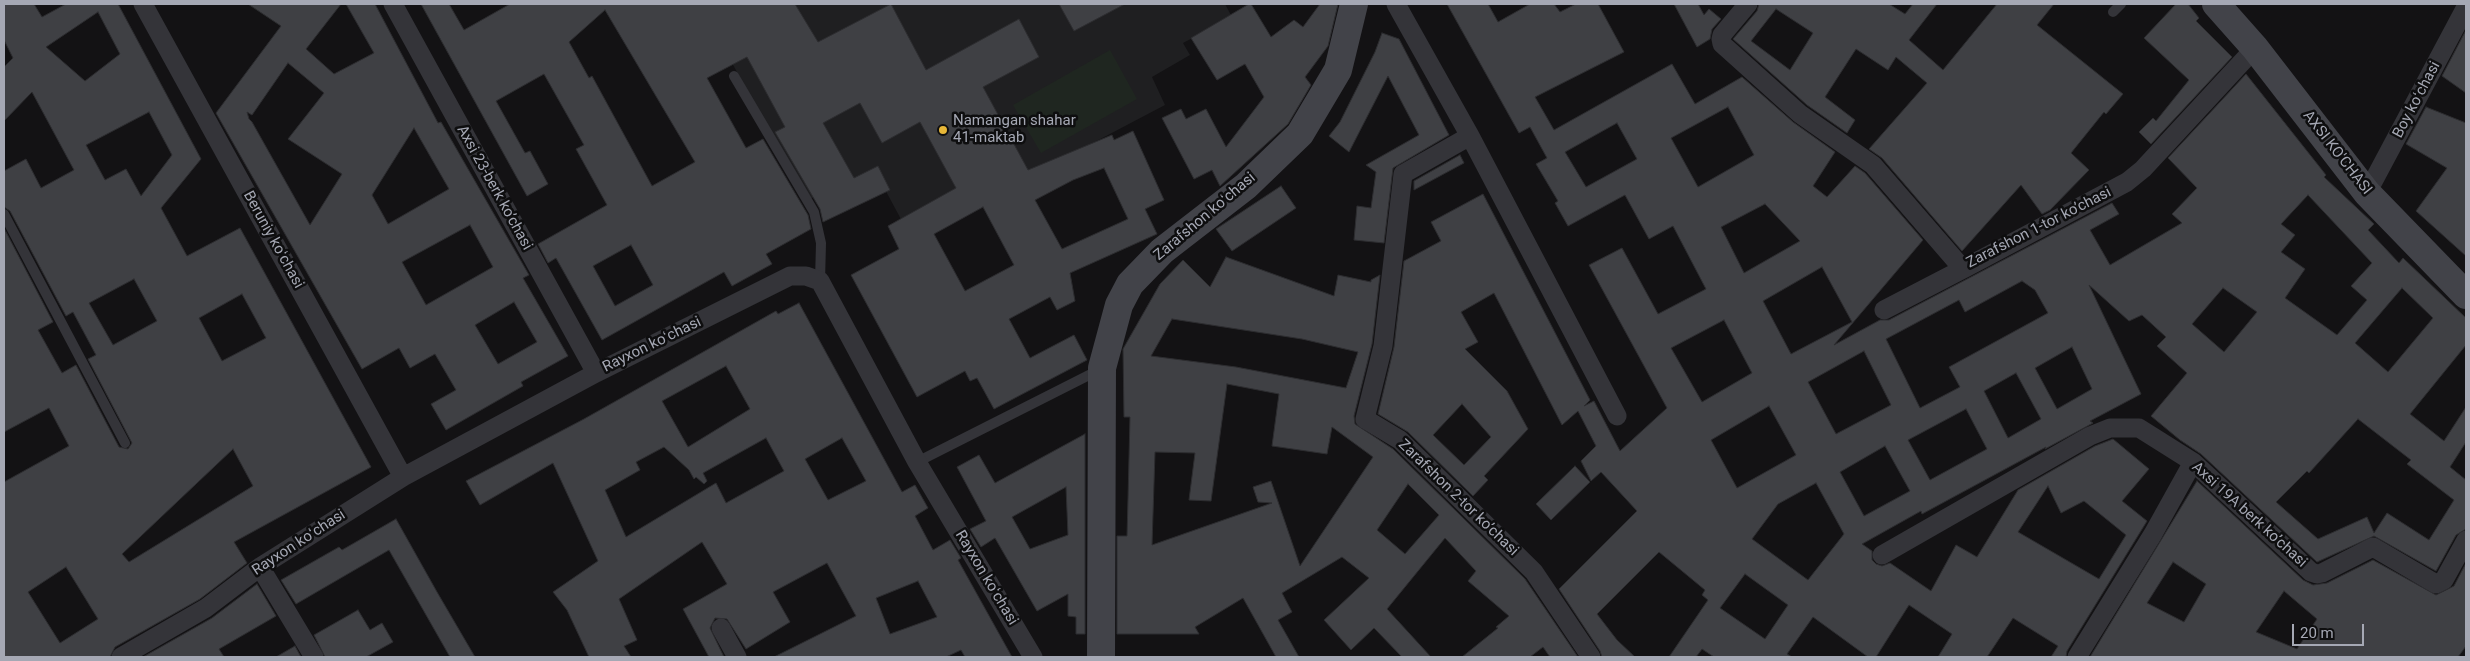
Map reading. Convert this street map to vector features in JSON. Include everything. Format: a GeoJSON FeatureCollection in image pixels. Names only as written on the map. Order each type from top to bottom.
{"type":"FeatureCollection","features":[{"type":"Feature","properties":{"kind":"street","name":"Beruniy koʻchasi"},"geometry":{"type":"LineString","coordinates":[[143,4],[403,477]]}},
{"type":"Feature","properties":{"kind":"street","name":"Аxsi 23-berk koʼchasi"},"geometry":{"type":"LineString","coordinates":[[393,4],[596,373]]}},
{"type":"Feature","properties":{"kind":"street","name":"Zarafshon koʻchasi"},"geometry":{"type":"LineString","coordinates":[[1102,657],[1102,368],[1119,305],[1130,284],[1162,251],[1246,186],[1300,134],[1338,70],[1354,4]]}},
{"type":"Feature","properties":{"kind":"street"},"geometry":{"type":"LineString","coordinates":[[1396,4],[1470,136],[1617,416]]}},
{"type":"Feature","properties":{"kind":"street","name":"Zarafshon 1-tor koʼchasi"},"geometry":{"type":"LineString","coordinates":[[1748,4],[1722,35],[1722,44],[1800,114],[1873,166],[1963,269],[2127,182],[2143,169],[2255,48]]}},
{"type":"Feature","properties":{"kind":"street","name":"AXSI KO'CHASI"},"geometry":{"type":"LineString","coordinates":[[2216,4],[2255,48],[2367,193],[2466,295]]}},
{"type":"Feature","properties":{"kind":"street","name":"Boy koʻchasi"},"geometry":{"type":"LineString","coordinates":[[2367,193],[2466,7]]}},
{"type":"Feature","properties":{"kind":"street","name":"Zarafshon 2-tor koʼchasi"},"geometry":{"type":"LineString","coordinates":[[1470,136],[1403,174],[1384,346],[1365,419],[1400,440],[1534,572],[1592,657]]}},
{"type":"Feature","properties":{"kind":"street"},"geometry":{"type":"LineString","coordinates":[[1884,310],[1963,269]]}},
{"type":"Feature","properties":{"kind":"street","name":"Rayxon koʻchasi"},"geometry":{"type":"LineString","coordinates":[[121,657],[206,608],[260,567],[403,477],[596,373],[790,276],[806,276],[820,281],[917,462],[1033,657]]}},
{"type":"Feature","properties":{"kind":"street","name":"Аxsi 19А berk koʼchasi"},"geometry":{"type":"LineString","coordinates":[[1882,555],[2090,436],[2110,428],[2139,428],[2193,462],[2311,572],[2317,574],[2373,547],[2436,584],[2444,580],[2466,540]]}},
{"type":"Feature","properties":{"kind":"street"},"geometry":{"type":"LineString","coordinates":[[2077,657],[2153,534],[2193,462]]}},
{"type":"Feature","properties":{"kind":"street"},"geometry":{"type":"LineString","coordinates":[[260,567],[314,657]]}},
{"type":"Feature","properties":{"kind":"street"},"geometry":{"type":"LineString","coordinates":[[721,628],[737,657]]}},
{"type":"Feature","properties":{"kind":"lane"},"geometry":{"type":"LineString","coordinates":[[2113,12],[2121,4]]}},
{"type":"Feature","properties":{"kind":"lane"},"geometry":{"type":"LineString","coordinates":[[734,76],[814,212],[821,243],[820,281]]}},
{"type":"Feature","properties":{"kind":"lane"},"geometry":{"type":"LineString","coordinates":[[4,214],[126,443]]}},
{"type":"Feature","properties":{"kind":"lane"},"geometry":{"type":"LineString","coordinates":[[917,462],[1102,368]]}},
{"type":"Feature","properties":{"kind":"shaded area","name":"Namangan shahar 41-maktab"},"geometry":{"type":"Polygon","coordinates":[[[730,4],[1225,4],[1232,17],[1183,43],[1190,55],[1152,77],[1165,105],[1068,156],[903,223],[874,169],[808,200],[732,63],[742,23],[730,4]]]}},
{"type":"Feature","properties":{"kind":"shaded area"},"geometry":{"type":"Polygon","coordinates":[[[1110,50],[1137,99],[1041,153],[1013,105],[1110,50]]]}},
{"type":"Feature","properties":{"kind":"building"},"geometry":{"type":"Polygon","coordinates":[[[4,4],[34,4],[42,17],[66,4],[118,4],[201,159],[161,208],[187,256],[240,228],[371,467],[234,542],[247,563],[200,599],[115,647],[110,657],[4,657],[4,482],[69,446],[49,408],[4,432],[4,228],[53,322],[38,330],[62,373],[76,365],[119,447],[128,449],[132,443],[88,359],[96,355],[73,312],[66,316],[10,211],[4,207],[4,171],[26,159],[41,188],[74,170],[32,92],[4,121],[4,67],[13,58],[4,40],[4,4]],[[98,12],[46,47],[85,81],[120,54],[98,12]],[[149,112],[86,145],[105,180],[126,169],[141,196],[172,155],[149,112]],[[134,279],[89,303],[113,345],[157,321],[134,279]],[[242,294],[199,318],[222,361],[266,338],[242,294]],[[233,449],[122,554],[129,562],[253,486],[233,449]],[[66,567],[28,592],[60,643],[98,619],[66,567]]]}},
{"type":"Feature","properties":{"kind":"building"},"geometry":{"type":"Polygon","coordinates":[[[248,4],[341,4],[306,49],[334,74],[374,53],[346,4],[375,4],[438,123],[441,122],[529,275],[523,278],[568,356],[521,382],[523,386],[446,430],[431,404],[456,390],[435,354],[410,368],[399,348],[362,369],[216,113],[281,26],[248,4]],[[288,63],[252,115],[247,112],[249,119],[310,225],[342,174],[288,139],[324,93],[288,63]],[[414,128],[372,195],[388,224],[449,189],[414,128]],[[470,225],[402,262],[426,305],[493,267],[470,225]],[[514,302],[475,325],[498,364],[537,342],[514,302]]]}},
{"type":"Feature","properties":{"kind":"building"},"geometry":{"type":"Polygon","coordinates":[[[421,4],[449,4],[464,30],[510,4],[795,4],[818,42],[891,4],[926,70],[1019,19],[1039,57],[983,87],[1028,170],[1112,135],[1114,140],[1133,131],[1164,200],[1145,209],[1157,234],[1070,273],[1075,301],[1057,310],[1050,297],[1009,319],[1030,358],[1074,335],[1087,360],[994,409],[977,378],[970,381],[965,371],[917,397],[851,275],[899,249],[888,226],[956,188],[920,122],[882,143],[860,103],[823,123],[854,178],[878,166],[890,190],[823,222],[820,209],[775,132],[785,127],[747,57],[707,78],[746,148],[763,139],[808,215],[811,229],[766,254],[772,264],[732,286],[724,272],[602,340],[556,258],[548,263],[538,244],[607,205],[576,149],[584,145],[544,74],[496,101],[525,153],[530,151],[548,184],[527,196],[421,4]],[[605,10],[569,42],[589,78],[592,76],[652,186],[695,162],[605,10]],[[1104,168],[1073,180],[1035,200],[1062,249],[1128,219],[1104,168]],[[983,207],[934,234],[965,291],[1014,265],[983,207]],[[631,245],[593,266],[615,306],[653,285],[631,245]]]}},
{"type":"Feature","properties":{"kind":"building"},"geometry":{"type":"Polygon","coordinates":[[[1059,4],[1125,4],[1074,31],[1059,4]]]}},
{"type":"Feature","properties":{"kind":"building"},"geometry":{"type":"Polygon","coordinates":[[[1251,4],[1271,37],[1294,20],[1303,27],[1320,4],[1338,4],[1328,46],[1305,77],[1311,85],[1288,124],[1220,186],[1212,170],[1194,179],[1162,118],[1181,109],[1186,119],[1206,109],[1226,147],[1264,97],[1245,64],[1217,80],[1191,38],[1251,4]]]}},
{"type":"Feature","properties":{"kind":"building"},"geometry":{"type":"Polygon","coordinates":[[[1447,4],[1488,4],[1498,22],[1530,4],[1554,4],[1560,12],[1576,4],[1598,4],[1624,52],[1535,97],[1554,130],[1672,64],[1695,104],[1742,77],[1793,122],[1835,152],[1813,186],[1827,197],[1855,166],[1865,173],[1923,240],[1834,345],[1880,320],[1889,320],[2112,203],[2119,214],[2090,230],[2110,265],[2182,223],[2172,214],[2197,188],[2168,158],[2246,74],[2326,175],[2324,177],[2374,224],[2368,230],[2399,263],[2403,258],[2466,318],[2466,345],[2410,414],[2444,441],[2466,407],[2466,442],[2450,467],[2466,480],[2466,529],[2456,535],[2436,571],[2374,536],[2317,562],[2201,454],[2180,440],[2151,416],[2187,373],[2157,346],[2166,337],[2142,315],[2129,321],[2089,285],[2141,394],[2090,421],[2093,423],[2045,449],[2046,447],[1922,514],[1921,511],[1862,544],[1872,551],[1872,560],[1876,564],[1882,566],[1890,563],[1931,591],[1956,545],[1977,557],[2018,490],[2095,446],[2113,439],[2149,469],[2122,501],[2147,521],[2067,651],[2066,657],[2051,657],[2058,646],[2013,618],[1987,657],[1938,657],[1952,634],[1909,605],[1876,657],[1868,657],[1813,617],[1787,654],[1792,657],[1714,657],[1702,649],[1696,657],[1669,657],[1708,600],[1702,595],[1705,590],[1659,552],[1597,614],[1617,640],[1635,657],[1602,657],[1600,651],[1559,589],[1637,511],[1601,472],[1591,481],[1581,461],[1596,446],[1578,411],[1562,425],[1494,293],[1461,312],[1478,342],[1465,349],[1507,391],[1528,429],[1484,476],[1488,480],[1473,496],[1408,432],[1378,414],[1394,347],[1404,261],[1441,241],[1431,222],[1483,194],[1590,400],[1584,406],[1594,401],[1620,451],[1667,408],[1589,265],[1622,248],[1658,314],[1706,289],[1673,226],[1649,239],[1625,195],[1568,226],[1555,203],[1558,201],[1536,164],[1547,158],[1530,127],[1519,133],[1447,4]],[[1728,107],[1671,138],[1698,187],[1754,155],[1728,107]],[[1617,123],[1565,152],[1586,187],[1637,159],[1617,123]],[[2308,195],[2281,224],[2295,235],[2281,252],[2305,269],[2285,298],[2337,335],[2367,300],[2351,286],[2372,263],[2308,195]],[[1765,204],[1721,227],[1744,273],[1800,241],[1765,204]],[[1822,267],[1763,301],[1791,354],[1852,322],[1822,267]],[[2022,281],[1965,312],[1959,300],[1886,339],[1920,408],[1960,387],[1949,367],[2048,313],[2035,290],[2022,281]],[[2223,288],[2192,324],[2224,352],[2257,312],[2223,288]],[[2402,288],[2355,343],[2388,372],[2433,318],[2402,288]],[[1724,320],[1671,348],[1702,402],[1752,373],[1724,320]],[[2072,347],[2035,368],[2057,409],[2092,389],[2072,347]],[[1864,351],[1808,382],[1836,434],[1891,405],[1864,351]],[[2016,373],[1984,391],[2008,438],[2041,419],[2016,373]],[[1462,404],[1433,435],[1464,465],[1491,437],[1462,404]],[[1769,406],[1711,440],[1737,488],[1796,455],[1769,406]],[[1966,409],[1908,440],[1930,480],[1987,449],[1966,409]],[[2358,419],[2309,473],[2307,471],[2276,502],[2318,539],[2367,517],[2374,533],[2387,513],[2429,540],[2454,500],[2407,464],[2411,460],[2358,419]],[[1885,446],[1840,472],[1864,516],[1910,491],[1885,446]],[[1816,483],[1778,504],[1752,539],[1808,580],[1844,534],[1816,483]],[[2048,486],[2018,532],[2099,579],[2126,535],[2084,501],[2061,513],[2048,486]],[[1745,574],[1720,608],[1765,639],[1788,605],[1745,574]]]}},
{"type":"Feature","properties":{"kind":"building"},"geometry":{"type":"Polygon","coordinates":[[[1674,4],[1698,4],[1704,15],[1709,9],[1721,19],[1712,29],[1710,39],[1697,47],[1674,4]]]}},
{"type":"Feature","properties":{"kind":"building"},"geometry":{"type":"Polygon","coordinates":[[[1759,4],[1889,4],[1905,14],[1913,4],[1937,4],[1909,40],[1943,70],[1997,4],[2054,4],[2037,25],[2123,94],[2106,114],[2104,112],[2071,153],[2089,170],[2050,210],[2042,214],[2021,185],[1962,251],[1882,158],[1869,149],[1927,83],[1896,57],[1888,70],[1856,49],[1825,97],[1855,120],[1847,133],[1807,105],[1733,39],[1757,11],[1759,4]],[[1776,9],[1751,41],[1790,70],[1813,33],[1776,9]]]}},
{"type":"Feature","properties":{"kind":"building"},"geometry":{"type":"Polygon","coordinates":[[[2176,4],[2188,4],[2199,18],[2196,21],[2232,57],[2151,144],[2139,132],[2153,118],[2156,121],[2189,80],[2144,38],[2176,4]]]}},
{"type":"Feature","properties":{"kind":"building"},"geometry":{"type":"Polygon","coordinates":[[[2466,30],[2466,93],[2442,76],[2466,30]]]}},
{"type":"Feature","properties":{"kind":"building"},"geometry":{"type":"Polygon","coordinates":[[[1382,33],[1399,39],[1449,135],[1393,168],[1384,243],[1354,240],[1357,206],[1371,208],[1376,172],[1366,165],[1419,135],[1388,76],[1349,152],[1329,136],[1340,122],[1375,52],[1382,33]]]}},
{"type":"Feature","properties":{"kind":"building"},"geometry":{"type":"Polygon","coordinates":[[[2426,107],[2466,123],[2466,256],[2416,211],[2447,168],[2406,144],[2426,107]]]}},
{"type":"Feature","properties":{"kind":"building"},"geometry":{"type":"Polygon","coordinates":[[[1460,155],[1464,163],[1414,190],[1414,181],[1460,155]]]}},
{"type":"Feature","properties":{"kind":"building"},"geometry":{"type":"Polygon","coordinates":[[[1281,186],[1296,208],[1232,251],[1216,229],[1281,186]]]}},
{"type":"Feature","properties":{"kind":"building"},"geometry":{"type":"Polygon","coordinates":[[[1226,257],[1334,296],[1338,275],[1371,282],[1371,280],[1380,275],[1372,344],[1354,416],[1355,424],[1393,449],[1525,579],[1578,657],[1550,657],[1543,647],[1530,657],[1462,657],[1498,628],[1496,627],[1509,616],[1468,581],[1476,571],[1445,538],[1387,609],[1431,657],[1402,657],[1374,628],[1351,650],[1324,620],[1369,578],[1342,557],[1282,593],[1292,612],[1278,620],[1299,657],[1276,657],[1243,598],[1195,627],[1199,634],[1117,634],[1117,536],[1127,536],[1130,417],[1124,417],[1123,349],[1160,284],[1183,260],[1210,287],[1226,257]],[[1172,319],[1151,356],[1236,367],[1346,388],[1358,352],[1302,339],[1172,319]],[[1227,384],[1211,501],[1189,500],[1195,453],[1155,452],[1152,545],[1272,503],[1258,502],[1253,487],[1271,481],[1300,566],[1373,457],[1332,427],[1327,454],[1272,446],[1279,394],[1227,384]],[[1408,484],[1377,530],[1405,554],[1439,515],[1408,484]]]}},
{"type":"Feature","properties":{"kind":"building"},"geometry":{"type":"Polygon","coordinates":[[[799,303],[902,492],[915,485],[928,508],[915,516],[933,550],[950,540],[961,558],[958,560],[1012,657],[965,657],[961,650],[946,657],[774,657],[856,616],[827,563],[773,592],[790,622],[746,649],[727,619],[715,618],[710,628],[724,657],[709,657],[683,609],[727,584],[702,542],[619,599],[637,640],[624,646],[631,657],[589,657],[567,610],[553,592],[598,561],[553,463],[480,505],[466,481],[584,419],[776,311],[778,314],[799,303]],[[726,366],[662,401],[688,447],[750,409],[726,366]],[[766,438],[703,473],[707,481],[704,484],[696,477],[694,479],[689,470],[664,447],[636,462],[640,470],[605,490],[626,537],[716,483],[726,503],[784,471],[766,438]],[[842,438],[805,459],[828,500],[866,481],[842,438]],[[918,581],[876,598],[890,634],[937,617],[918,581]]]}},
{"type":"Feature","properties":{"kind":"building"},"geometry":{"type":"Polygon","coordinates":[[[1085,434],[1085,634],[1076,634],[1076,617],[1068,616],[1068,594],[1037,611],[995,538],[981,547],[970,529],[986,521],[957,467],[979,455],[995,483],[1085,434]],[[1066,487],[1012,517],[1030,549],[1068,535],[1066,487]]]}},
{"type":"Feature","properties":{"kind":"building"},"geometry":{"type":"Polygon","coordinates":[[[1575,466],[1590,482],[1551,520],[1536,504],[1575,466]]]}},
{"type":"Feature","properties":{"kind":"building"},"geometry":{"type":"Polygon","coordinates":[[[2197,481],[2303,580],[2313,585],[2327,583],[2373,560],[2436,595],[2454,586],[2466,563],[2466,646],[2458,657],[2090,657],[2197,481]],[[2173,562],[2147,603],[2184,622],[2206,584],[2173,562]],[[2284,591],[2256,632],[2297,649],[2317,619],[2284,591]]]}},
{"type":"Feature","properties":{"kind":"building"},"geometry":{"type":"Polygon","coordinates":[[[396,519],[475,657],[450,657],[389,550],[296,604],[281,580],[339,547],[342,550],[396,519]]]}},
{"type":"Feature","properties":{"kind":"building"},"geometry":{"type":"Polygon","coordinates":[[[257,584],[276,616],[219,649],[224,657],[143,657],[212,618],[257,584]]]}},
{"type":"Feature","properties":{"kind":"building"},"geometry":{"type":"Polygon","coordinates":[[[358,610],[370,630],[382,623],[393,642],[366,657],[325,657],[314,635],[358,610]]]}},
{"type":"Feature","properties":{"kind":"building"},"geometry":{"type":"Polygon","coordinates":[[[295,646],[301,657],[276,657],[295,646]]]}},
{"type":"Feature","properties":{"kind":"place","name":"Namangan shahar 41-maktab"},"geometry":{"type":"Point","coordinates":[943,130]}}]}
